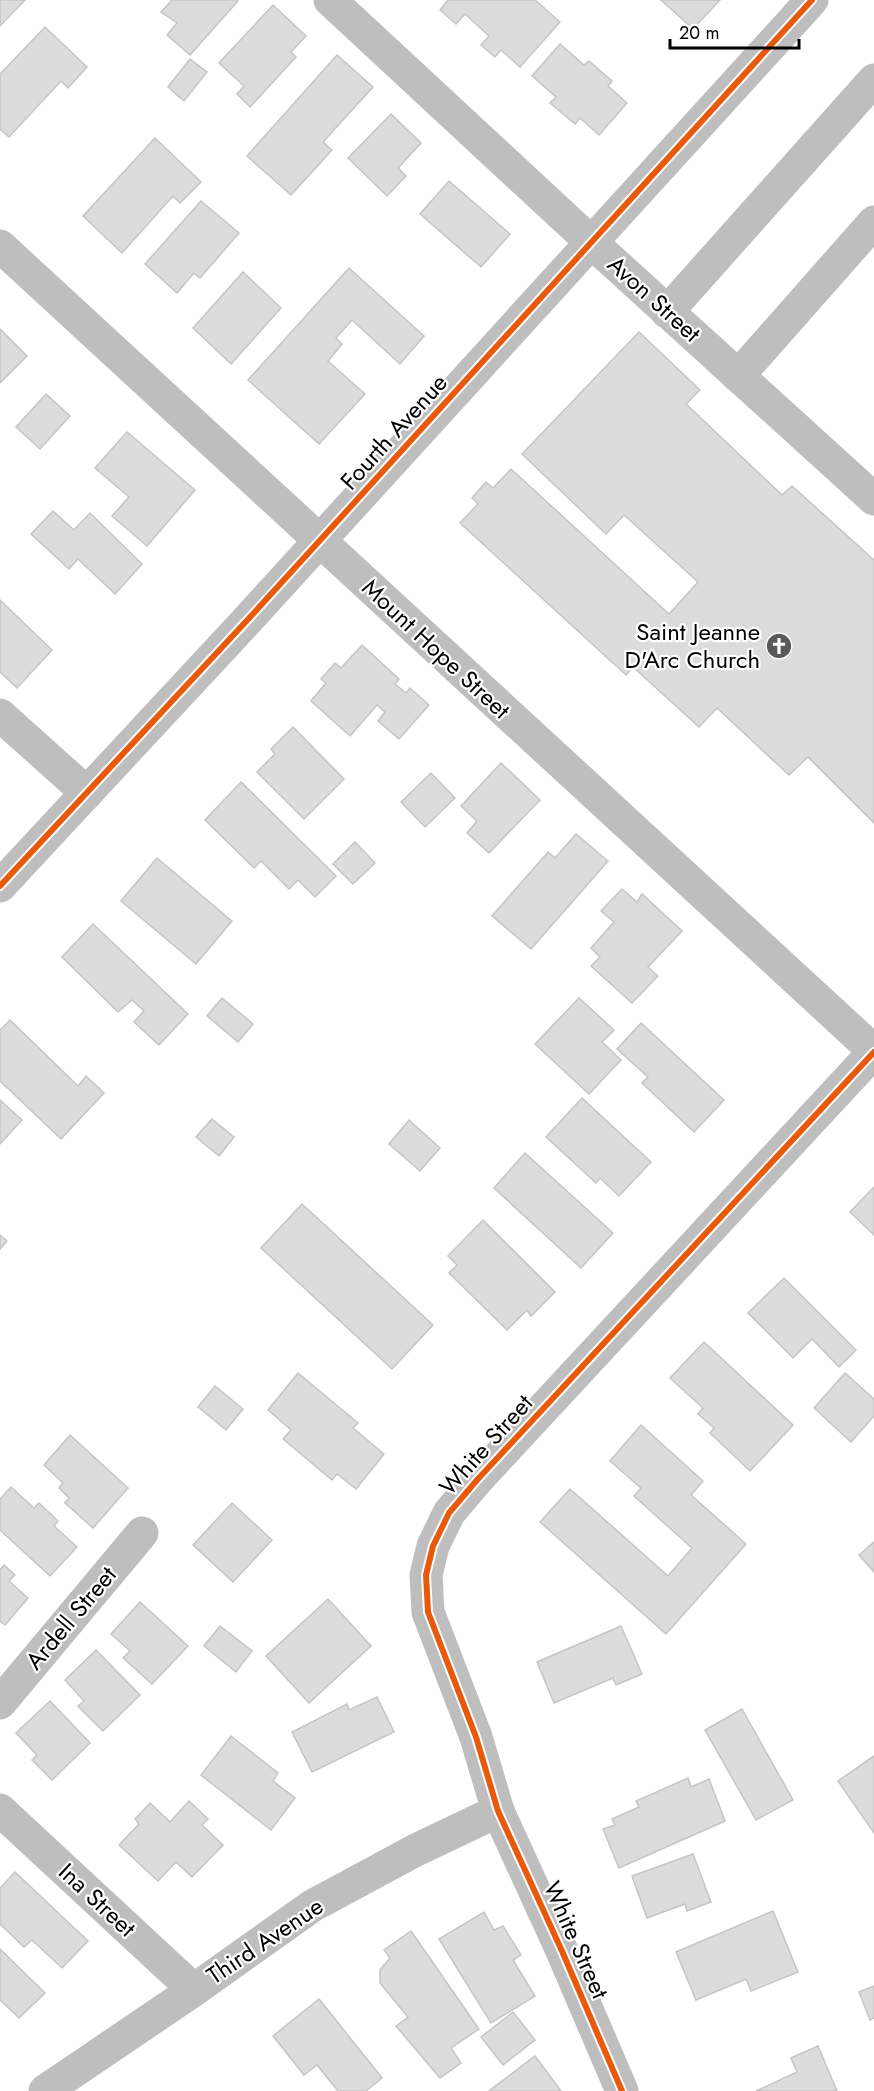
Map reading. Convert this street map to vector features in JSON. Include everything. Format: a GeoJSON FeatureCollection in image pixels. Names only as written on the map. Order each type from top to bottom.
{"type":"FeatureCollection","features":[{"type":"Feature","properties":{"kind":"street","name":"Avon Street"},"geometry":{"type":"LineString","coordinates":[[330,0],[667,312],[874,499]]}},
{"type":"Feature","properties":{"kind":"street","name":"Fourth Avenue"},"geometry":{"type":"LineString","coordinates":[[0,886],[319,542],[812,0]]}},
{"type":"Feature","properties":{"kind":"street"},"geometry":{"type":"LineString","coordinates":[[667,312],[874,80]]}},
{"type":"Feature","properties":{"kind":"street"},"geometry":{"type":"LineString","coordinates":[[738,376],[874,222]]}},
{"type":"Feature","properties":{"kind":"street","name":"Mount Hope Street"},"geometry":{"type":"LineString","coordinates":[[0,246],[874,1051]]}},
{"type":"Feature","properties":{"kind":"street"},"geometry":{"type":"LineString","coordinates":[[0,715],[87,793]]}},
{"type":"Feature","properties":{"kind":"street","name":"White Street"},"geometry":{"type":"LineString","coordinates":[[622,2091],[562,1951],[498,1811],[476,1737],[428,1611],[426,1575],[433,1546],[449,1513],[489,1467],[874,1051]]}},
{"type":"Feature","properties":{"kind":"street","name":"Ardell Street"},"geometry":{"type":"LineString","coordinates":[[0,1703],[142,1533]]}},
{"type":"Feature","properties":{"kind":"street","name":"Ina Street"},"geometry":{"type":"LineString","coordinates":[[0,1810],[194,1990]]}},
{"type":"Feature","properties":{"kind":"street","name":"Third Avenue"},"geometry":{"type":"LineString","coordinates":[[45,2091],[194,1990],[312,1906],[416,1850],[498,1811]]}},
{"type":"Feature","properties":{"kind":"building"},"geometry":{"type":"Polygon","coordinates":[[[0,0],[25,0],[0,26],[0,0]]]}},
{"type":"Feature","properties":{"kind":"building"},"geometry":{"type":"Polygon","coordinates":[[[172,0],[238,1],[190,55],[167,35],[177,23],[161,12],[172,0]]]}},
{"type":"Feature","properties":{"kind":"building"},"geometry":{"type":"Polygon","coordinates":[[[448,0],[535,0],[560,22],[520,67],[501,50],[495,57],[481,45],[489,36],[465,14],[456,24],[440,10],[448,0]]]}},
{"type":"Feature","properties":{"kind":"building"},"geometry":{"type":"Polygon","coordinates":[[[661,0],[720,0],[693,29],[661,0]]]}},
{"type":"Feature","properties":{"kind":"building"},"geometry":{"type":"Polygon","coordinates":[[[273,5],[306,36],[291,52],[296,57],[250,107],[237,94],[244,86],[219,63],[273,5]]]}},
{"type":"Feature","properties":{"kind":"building"},"geometry":{"type":"Polygon","coordinates":[[[45,27],[87,67],[68,88],[61,81],[9,137],[0,129],[0,74],[45,27]]]}},
{"type":"Feature","properties":{"kind":"building"},"geometry":{"type":"Polygon","coordinates":[[[560,44],[584,65],[589,61],[612,81],[608,86],[627,103],[599,135],[580,118],[575,124],[550,103],[556,97],[532,76],[560,44]]]}},
{"type":"Feature","properties":{"kind":"building"},"geometry":{"type":"Polygon","coordinates":[[[337,55],[373,87],[323,142],[332,150],[291,195],[247,156],[337,55]]]}},
{"type":"Feature","properties":{"kind":"building"},"geometry":{"type":"Polygon","coordinates":[[[190,59],[207,72],[184,101],[168,87],[190,59]]]}},
{"type":"Feature","properties":{"kind":"building"},"geometry":{"type":"Polygon","coordinates":[[[391,114],[421,143],[398,168],[406,176],[387,196],[348,158],[391,114]]]}},
{"type":"Feature","properties":{"kind":"building"},"geometry":{"type":"Polygon","coordinates":[[[155,138],[201,182],[180,203],[173,196],[122,253],[83,216],[155,138]]]}},
{"type":"Feature","properties":{"kind":"building"},"geometry":{"type":"Polygon","coordinates":[[[449,181],[510,234],[481,267],[420,214],[449,181]]]}},
{"type":"Feature","properties":{"kind":"building"},"geometry":{"type":"Polygon","coordinates":[[[201,201],[239,233],[200,278],[194,273],[177,293],[145,264],[201,201]]]}},
{"type":"Feature","properties":{"kind":"building"},"geometry":{"type":"Polygon","coordinates":[[[349,268],[424,336],[400,364],[352,320],[336,338],[342,344],[328,361],[365,394],[319,444],[248,380],[349,268]]]}},
{"type":"Feature","properties":{"kind":"building"},"geometry":{"type":"Polygon","coordinates":[[[243,272],[281,308],[231,364],[193,328],[243,272]]]}},
{"type":"Feature","properties":{"kind":"building"},"geometry":{"type":"Polygon","coordinates":[[[0,329],[27,356],[0,383],[0,329]]]}},
{"type":"Feature","properties":{"kind":"building"},"geometry":{"type":"Polygon","coordinates":[[[639,332],[700,390],[686,404],[782,495],[792,486],[874,560],[874,823],[808,757],[789,775],[717,708],[699,727],[633,667],[626,675],[460,523],[478,504],[472,498],[486,482],[493,488],[511,469],[669,614],[698,582],[624,515],[606,534],[522,454],[639,332]]]}},
{"type":"Feature","properties":{"kind":"building"},"geometry":{"type":"Polygon","coordinates":[[[46,394],[70,416],[40,449],[16,427],[46,394]]]}},
{"type":"Feature","properties":{"kind":"building"},"geometry":{"type":"Polygon","coordinates":[[[127,432],[195,490],[147,546],[112,516],[129,497],[95,468],[127,432]]]}},
{"type":"Feature","properties":{"kind":"building"},"geometry":{"type":"Polygon","coordinates":[[[53,511],[74,530],[90,513],[142,564],[115,594],[78,559],[69,569],[31,534],[53,511]]]}},
{"type":"Feature","properties":{"kind":"building"},"geometry":{"type":"Polygon","coordinates":[[[0,600],[52,650],[17,688],[0,672],[0,600]]]}},
{"type":"Feature","properties":{"kind":"building"},"geometry":{"type":"Polygon","coordinates":[[[362,645],[399,679],[395,684],[406,693],[410,688],[429,705],[399,739],[378,721],[385,712],[377,705],[350,736],[311,701],[326,683],[321,679],[335,663],[341,668],[362,645]]]}},
{"type":"Feature","properties":{"kind":"building"},"geometry":{"type":"Polygon","coordinates":[[[293,727],[344,779],[304,819],[257,772],[275,754],[271,749],[293,727]]]}},
{"type":"Feature","properties":{"kind":"building"},"geometry":{"type":"Polygon","coordinates":[[[501,763],[540,800],[489,853],[467,833],[477,821],[461,806],[501,763]]]}},
{"type":"Feature","properties":{"kind":"building"},"geometry":{"type":"Polygon","coordinates":[[[431,773],[455,798],[425,827],[401,802],[431,773]]]}},
{"type":"Feature","properties":{"kind":"building"},"geometry":{"type":"Polygon","coordinates":[[[241,782],[336,876],[315,897],[298,880],[289,889],[261,861],[254,868],[205,820],[241,782]]]}},
{"type":"Feature","properties":{"kind":"building"},"geometry":{"type":"Polygon","coordinates":[[[576,834],[608,861],[531,949],[492,916],[548,852],[555,858],[576,834]]]}},
{"type":"Feature","properties":{"kind":"building"},"geometry":{"type":"Polygon","coordinates":[[[355,842],[375,863],[353,884],[333,864],[355,842]]]}},
{"type":"Feature","properties":{"kind":"building"},"geometry":{"type":"Polygon","coordinates":[[[157,858],[232,921],[196,964],[121,901],[157,858]]]}},
{"type":"Feature","properties":{"kind":"building"},"geometry":{"type":"Polygon","coordinates":[[[622,889],[637,902],[642,894],[682,931],[648,967],[658,976],[632,1003],[591,966],[600,957],[591,948],[614,922],[601,911],[622,889]]]}},
{"type":"Feature","properties":{"kind":"building"},"geometry":{"type":"Polygon","coordinates":[[[93,924],[188,1014],[159,1045],[134,1022],[144,1011],[132,1000],[118,1012],[62,957],[93,924]]]}},
{"type":"Feature","properties":{"kind":"building"},"geometry":{"type":"Polygon","coordinates":[[[222,998],[253,1024],[238,1042],[207,1016],[222,998]]]}},
{"type":"Feature","properties":{"kind":"building"},"geometry":{"type":"Polygon","coordinates":[[[579,998],[614,1030],[602,1042],[621,1060],[589,1094],[535,1044],[579,998]]]}},
{"type":"Feature","properties":{"kind":"building"},"geometry":{"type":"Polygon","coordinates":[[[10,1020],[78,1086],[86,1076],[104,1093],[61,1139],[0,1081],[0,1030],[10,1020]]]}},
{"type":"Feature","properties":{"kind":"building"},"geometry":{"type":"Polygon","coordinates":[[[641,1023],[724,1100],[694,1132],[642,1083],[648,1077],[617,1049],[641,1023]]]}},
{"type":"Feature","properties":{"kind":"building"},"geometry":{"type":"Polygon","coordinates":[[[582,1098],[651,1162],[619,1196],[600,1178],[596,1183],[546,1137],[582,1098]]]}},
{"type":"Feature","properties":{"kind":"building"},"geometry":{"type":"Polygon","coordinates":[[[0,1100],[22,1120],[0,1144],[0,1100]]]}},
{"type":"Feature","properties":{"kind":"building"},"geometry":{"type":"Polygon","coordinates":[[[212,1119],[234,1137],[219,1156],[196,1137],[212,1119]]]}},
{"type":"Feature","properties":{"kind":"building"},"geometry":{"type":"Polygon","coordinates":[[[409,1120],[440,1148],[420,1171],[389,1144],[409,1120]]]}},
{"type":"Feature","properties":{"kind":"building"},"geometry":{"type":"Polygon","coordinates":[[[525,1153],[613,1233],[581,1268],[494,1188],[525,1153]]]}},
{"type":"Feature","properties":{"kind":"building"},"geometry":{"type":"Polygon","coordinates":[[[874,1187],[874,1235],[850,1212],[874,1187]]]}},
{"type":"Feature","properties":{"kind":"building"},"geometry":{"type":"Polygon","coordinates":[[[302,1204],[433,1325],[392,1369],[261,1248],[302,1204]]]}},
{"type":"Feature","properties":{"kind":"building"},"geometry":{"type":"Polygon","coordinates":[[[483,1220],[555,1292],[531,1316],[527,1310],[507,1330],[449,1273],[457,1265],[448,1256],[483,1220]]]}},
{"type":"Feature","properties":{"kind":"building"},"geometry":{"type":"Polygon","coordinates":[[[0,1235],[7,1241],[0,1249],[0,1235]]]}},
{"type":"Feature","properties":{"kind":"building"},"geometry":{"type":"Polygon","coordinates":[[[784,1278],[856,1350],[839,1367],[812,1339],[793,1358],[748,1313],[784,1278]]]}},
{"type":"Feature","properties":{"kind":"building"},"geometry":{"type":"Polygon","coordinates":[[[704,1342],[793,1425],[750,1471],[710,1433],[714,1428],[698,1414],[703,1408],[670,1378],[704,1342]]]}},
{"type":"Feature","properties":{"kind":"building"},"geometry":{"type":"Polygon","coordinates":[[[298,1373],[358,1423],[353,1428],[384,1454],[356,1489],[337,1474],[332,1480],[283,1439],[291,1430],[268,1410],[298,1373]]]}},
{"type":"Feature","properties":{"kind":"building"},"geometry":{"type":"Polygon","coordinates":[[[845,1373],[874,1399],[874,1416],[851,1442],[814,1408],[845,1373]]]}},
{"type":"Feature","properties":{"kind":"building"},"geometry":{"type":"Polygon","coordinates":[[[215,1386],[243,1409],[226,1430],[198,1407],[215,1386]]]}},
{"type":"Feature","properties":{"kind":"building"},"geometry":{"type":"Polygon","coordinates":[[[641,1425],[703,1481],[691,1495],[746,1544],[666,1634],[540,1522],[570,1489],[668,1576],[692,1548],[634,1496],[641,1488],[610,1461],[641,1425]]]}},
{"type":"Feature","properties":{"kind":"building"},"geometry":{"type":"Polygon","coordinates":[[[70,1435],[128,1488],[93,1528],[65,1503],[69,1498],[59,1488],[63,1483],[44,1465],[70,1435]]]}},
{"type":"Feature","properties":{"kind":"building"},"geometry":{"type":"Polygon","coordinates":[[[11,1487],[34,1508],[39,1503],[58,1521],[54,1526],[77,1547],[50,1576],[0,1530],[0,1499],[11,1487]]]}},
{"type":"Feature","properties":{"kind":"building"},"geometry":{"type":"Polygon","coordinates":[[[232,1503],[272,1540],[233,1582],[193,1545],[232,1503]]]}},
{"type":"Feature","properties":{"kind":"building"},"geometry":{"type":"Polygon","coordinates":[[[874,1542],[874,1572],[859,1555],[874,1542]]]}},
{"type":"Feature","properties":{"kind":"building"},"geometry":{"type":"Polygon","coordinates":[[[4,1565],[15,1575],[9,1581],[28,1598],[5,1625],[0,1621],[0,1570],[4,1565]]]}},
{"type":"Feature","properties":{"kind":"building"},"geometry":{"type":"Polygon","coordinates":[[[328,1599],[371,1646],[309,1703],[266,1656],[328,1599]]]}},
{"type":"Feature","properties":{"kind":"building"},"geometry":{"type":"Polygon","coordinates":[[[140,1602],[188,1646],[152,1684],[123,1658],[130,1651],[111,1634],[140,1602]]]}},
{"type":"Feature","properties":{"kind":"building"},"geometry":{"type":"Polygon","coordinates":[[[220,1626],[252,1651],[236,1672],[204,1646],[220,1626]]]}},
{"type":"Feature","properties":{"kind":"building"},"geometry":{"type":"Polygon","coordinates":[[[621,1626],[642,1674],[616,1685],[613,1678],[554,1703],[537,1662],[621,1626]]]}},
{"type":"Feature","properties":{"kind":"building"},"geometry":{"type":"Polygon","coordinates":[[[96,1650],[140,1695],[103,1731],[78,1706],[84,1701],[65,1680],[96,1650]]]}},
{"type":"Feature","properties":{"kind":"building"},"geometry":{"type":"Polygon","coordinates":[[[377,1697],[394,1732],[312,1772],[292,1732],[347,1704],[349,1710],[377,1697]]]}},
{"type":"Feature","properties":{"kind":"building"},"geometry":{"type":"Polygon","coordinates":[[[50,1701],[90,1743],[52,1780],[32,1760],[37,1755],[16,1733],[50,1701]]]}},
{"type":"Feature","properties":{"kind":"building"},"geometry":{"type":"Polygon","coordinates":[[[742,1709],[793,1800],[756,1820],[705,1730],[742,1709]]]}},
{"type":"Feature","properties":{"kind":"building"},"geometry":{"type":"Polygon","coordinates":[[[231,1736],[278,1773],[273,1781],[295,1798],[271,1830],[201,1775],[231,1736]]]}},
{"type":"Feature","properties":{"kind":"building"},"geometry":{"type":"Polygon","coordinates":[[[874,1756],[874,1833],[838,1781],[874,1756]]]}},
{"type":"Feature","properties":{"kind":"building"},"geometry":{"type":"Polygon","coordinates":[[[688,1778],[691,1787],[709,1779],[725,1821],[619,1868],[603,1829],[615,1825],[612,1819],[639,1807],[636,1801],[688,1778]]]}},
{"type":"Feature","properties":{"kind":"building"},"geometry":{"type":"Polygon","coordinates":[[[189,1801],[208,1819],[202,1825],[223,1845],[192,1877],[176,1862],[158,1881],[119,1845],[139,1824],[135,1819],[150,1803],[170,1822],[189,1801]]]}},
{"type":"Feature","properties":{"kind":"building"},"geometry":{"type":"Polygon","coordinates":[[[693,1854],[711,1902],[687,1911],[685,1904],[647,1918],[632,1876],[693,1854]]]}},
{"type":"Feature","properties":{"kind":"building"},"geometry":{"type":"Polygon","coordinates":[[[15,1872],[88,1941],[62,1968],[32,1940],[24,1947],[0,1924],[0,1888],[15,1872]]]}},
{"type":"Feature","properties":{"kind":"building"},"geometry":{"type":"Polygon","coordinates":[[[773,1911],[798,1972],[751,1991],[746,1979],[696,2000],[676,1952],[773,1911]]]}},
{"type":"Feature","properties":{"kind":"building"},"geometry":{"type":"Polygon","coordinates":[[[484,1912],[494,1930],[503,1926],[521,1955],[513,1960],[535,1996],[491,2023],[439,1939],[484,1912]]]}},
{"type":"Feature","properties":{"kind":"building"},"geometry":{"type":"Polygon","coordinates":[[[411,1931],[479,2029],[451,2048],[461,2063],[440,2078],[396,2026],[408,2017],[380,1983],[380,1970],[390,1958],[384,1950],[411,1931]]]}},
{"type":"Feature","properties":{"kind":"building"},"geometry":{"type":"Polygon","coordinates":[[[0,1949],[45,1993],[19,2018],[0,2000],[0,1949]]]}},
{"type":"Feature","properties":{"kind":"building"},"geometry":{"type":"Polygon","coordinates":[[[874,1986],[874,2018],[870,2020],[859,1992],[874,1986]]]}},
{"type":"Feature","properties":{"kind":"building"},"geometry":{"type":"Polygon","coordinates":[[[319,1999],[382,2078],[366,2091],[338,2091],[317,2065],[304,2075],[273,2036],[319,1999]]]}},
{"type":"Feature","properties":{"kind":"building"},"geometry":{"type":"Polygon","coordinates":[[[513,2012],[535,2040],[503,2065],[481,2037],[513,2012]]]}},
{"type":"Feature","properties":{"kind":"building"},"geometry":{"type":"Polygon","coordinates":[[[818,2046],[837,2091],[756,2091],[797,2072],[791,2058],[818,2046]]]}},
{"type":"Feature","properties":{"kind":"building"},"geometry":{"type":"Polygon","coordinates":[[[535,2056],[561,2091],[489,2091],[535,2056]]]}},
{"type":"Feature","properties":{"kind":"cycle path"},"geometry":{"type":"LineString","coordinates":[[0,886],[252,615],[812,0]]}},
{"type":"Feature","properties":{"kind":"cycle path"},"geometry":{"type":"LineString","coordinates":[[622,2091],[562,1951],[498,1811],[476,1737],[428,1612],[426,1575],[433,1546],[449,1513],[477,1480],[874,1052]]}},
{"type":"Feature","properties":{"kind":"place","name":"Saint Jeanne D'Arc Church"},"geometry":{"type":"Point","coordinates":[779,646]}}]}
